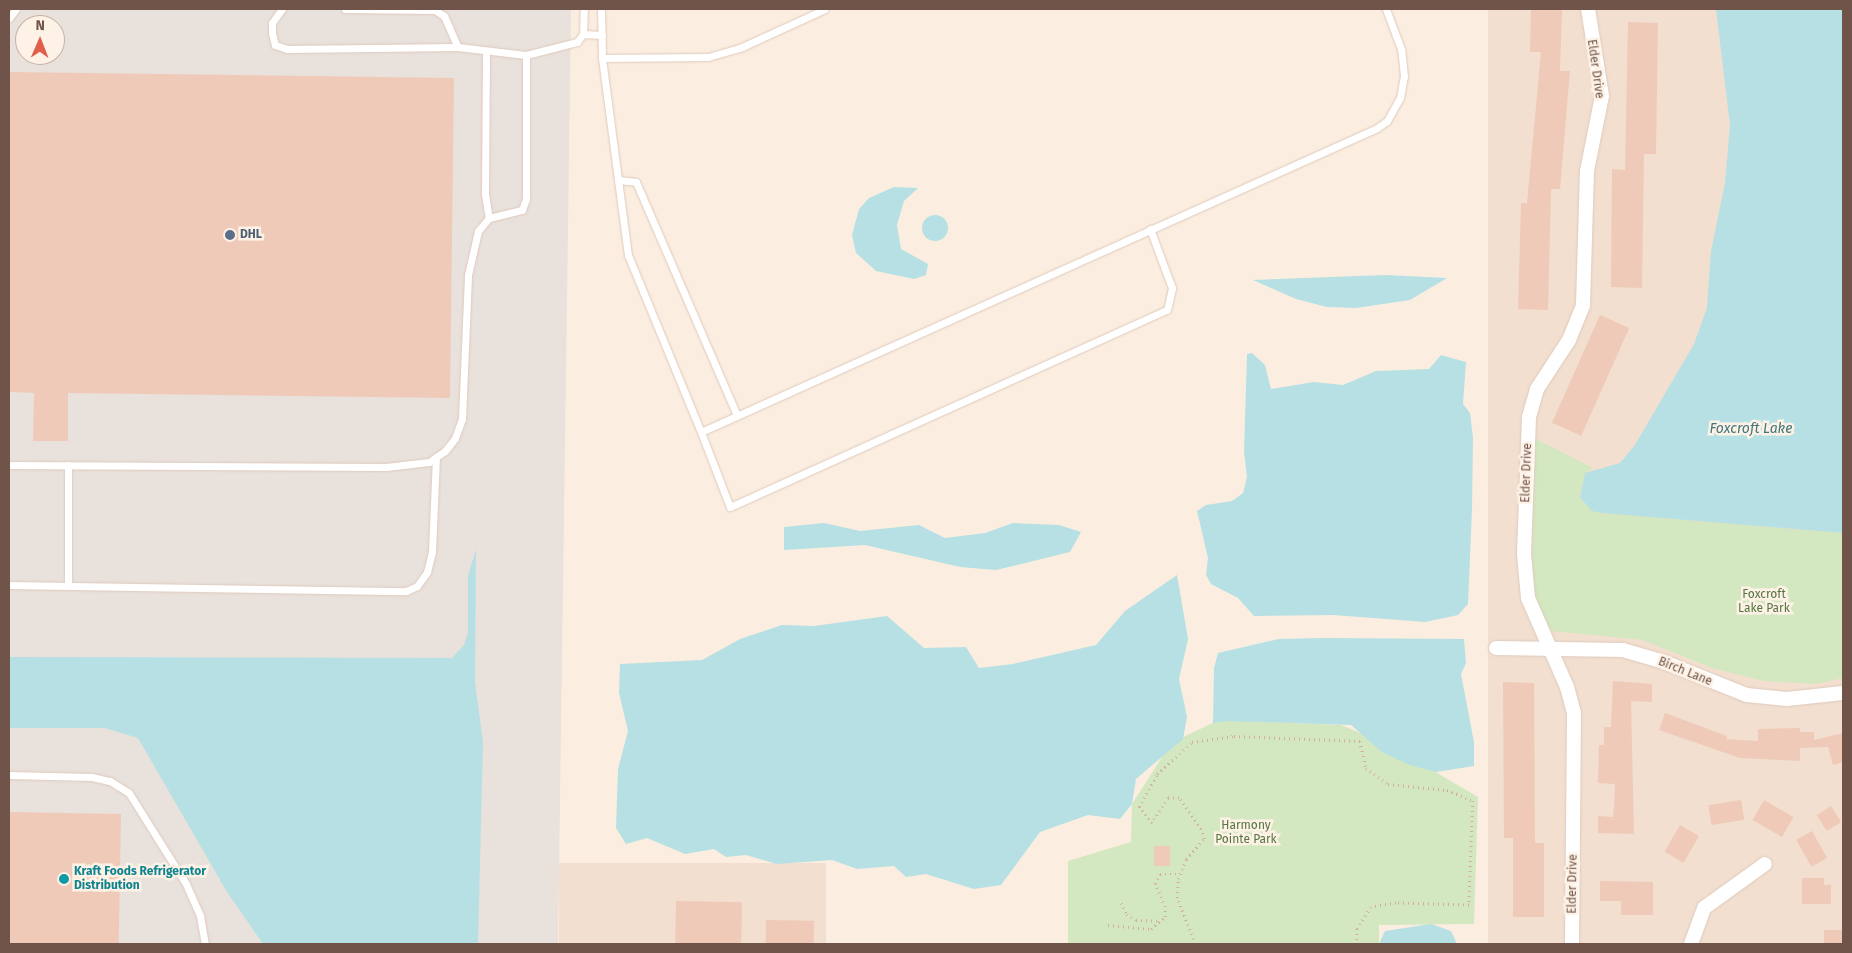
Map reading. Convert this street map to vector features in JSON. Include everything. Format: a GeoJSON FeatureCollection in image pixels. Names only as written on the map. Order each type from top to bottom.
{"type":"FeatureCollection","features":[{"type":"Feature","properties":{"kind":"street","name":"Elder Drive"},"geometry":{"type":"LineString","coordinates":[[1572,944],[1574,713],[1567,687],[1546,647],[1528,598],[1524,554],[1529,417],[1537,389],[1569,340],[1583,305],[1587,171],[1602,96],[1588,9]]}},
{"type":"Feature","properties":{"kind":"street","name":"Birch Lane"},"geometry":{"type":"LineString","coordinates":[[1496,648],[1546,647],[1623,650],[1664,662],[1747,695],[1787,699],[1843,693]]}},
{"type":"Feature","properties":{"kind":"street"},"geometry":{"type":"LineString","coordinates":[[1691,944],[1704,908],[1765,864]]}},
{"type":"Feature","properties":{"kind":"lane"},"geometry":{"type":"LineString","coordinates":[[9,18],[16,9]]}},
{"type":"Feature","properties":{"kind":"lane"},"geometry":{"type":"LineString","coordinates":[[282,9],[272,23],[272,33],[275,45],[287,49],[458,47],[486,52],[526,55],[570,46],[583,34],[584,9]]}},
{"type":"Feature","properties":{"kind":"lane"},"geometry":{"type":"LineString","coordinates":[[345,9],[436,10],[444,16],[458,47]]}},
{"type":"Feature","properties":{"kind":"lane"},"geometry":{"type":"LineString","coordinates":[[601,9],[602,58],[628,255],[730,507],[1167,310],[1172,288],[1150,229]]}},
{"type":"Feature","properties":{"kind":"lane"},"geometry":{"type":"LineString","coordinates":[[602,58],[670,59],[717,55],[825,9]]}},
{"type":"Feature","properties":{"kind":"lane"},"geometry":{"type":"LineString","coordinates":[[701,432],[1387,122],[1400,98],[1404,76],[1401,49],[1386,9]]}},
{"type":"Feature","properties":{"kind":"lane"},"geometry":{"type":"LineString","coordinates":[[583,34],[602,35]]}},
{"type":"Feature","properties":{"kind":"lane"},"geometry":{"type":"LineString","coordinates":[[486,52],[484,194],[489,218]]}},
{"type":"Feature","properties":{"kind":"lane"},"geometry":{"type":"LineString","coordinates":[[9,465],[386,467],[429,462],[436,457],[455,438],[462,419],[468,275],[478,231],[489,218],[515,214],[522,210],[526,199],[526,55]]}},
{"type":"Feature","properties":{"kind":"lane"},"geometry":{"type":"LineString","coordinates":[[618,180],[636,182],[737,415]]}},
{"type":"Feature","properties":{"kind":"lane"},"geometry":{"type":"LineString","coordinates":[[9,584],[406,591],[417,586],[427,572],[432,552],[436,457]]}},
{"type":"Feature","properties":{"kind":"lane"},"geometry":{"type":"LineString","coordinates":[[68,465],[68,584]]}},
{"type":"Feature","properties":{"kind":"lane"},"geometry":{"type":"LineString","coordinates":[[9,775],[92,777],[110,781],[129,793],[186,884],[200,916],[205,944]]}},
{"type":"Feature","properties":{"kind":"path"},"geometry":{"type":"LineString","coordinates":[[1195,944],[1178,898],[1180,874],[1186,859],[1204,839],[1201,829],[1179,798],[1168,798],[1152,823],[1139,807],[1157,774],[1192,742],[1234,736],[1360,741],[1366,768],[1388,784],[1447,790],[1473,801],[1470,905],[1385,903],[1371,907],[1357,929],[1356,944]]}},
{"type":"Feature","properties":{"kind":"path"},"geometry":{"type":"LineString","coordinates":[[1108,924],[1145,931],[1160,922],[1165,917],[1166,907],[1155,884],[1160,874],[1180,874]]}},
{"type":"Feature","properties":{"kind":"path"},"geometry":{"type":"LineString","coordinates":[[1121,903],[1127,914],[1136,920],[1160,922]]}},
{"type":"Feature","properties":{"kind":"shaded area"},"geometry":{"type":"Polygon","coordinates":[[[9,9],[571,9],[558,944],[9,944],[9,9]]]}},
{"type":"Feature","properties":{"kind":"shaded area"},"geometry":{"type":"Polygon","coordinates":[[[1488,9],[1843,9],[1843,944],[1488,944],[1488,9]]]}},
{"type":"Feature","properties":{"kind":"shaded area"},"geometry":{"type":"Polygon","coordinates":[[[559,863],[826,863],[826,944],[559,944],[559,863]]]}},
{"type":"Feature","properties":{"kind":"green space","name":"Foxcroft Lake Park"},"geometry":{"type":"Polygon","coordinates":[[[1534,438],[1593,468],[1585,473],[1580,498],[1584,504],[1603,513],[1843,533],[1843,678],[1816,684],[1764,681],[1712,668],[1643,640],[1551,631],[1538,606],[1532,583],[1534,438]]]}},
{"type":"Feature","properties":{"kind":"green space","name":"Harmony Pointe Park"},"geometry":{"type":"Polygon","coordinates":[[[1219,720],[1341,725],[1391,746],[1478,797],[1474,924],[1379,925],[1379,944],[1068,944],[1068,861],[1131,842],[1132,804],[1171,743],[1219,720]]]}},
{"type":"Feature","properties":{"kind":"water","name":"Foxcroft Lake"},"geometry":{"type":"Polygon","coordinates":[[[1716,9],[1843,9],[1843,533],[1603,513],[1592,511],[1580,498],[1585,473],[1620,463],[1635,445],[1694,344],[1707,308],[1711,251],[1725,183],[1730,125],[1716,9]]]}},
{"type":"Feature","properties":{"kind":"water"},"geometry":{"type":"Polygon","coordinates":[[[894,187],[918,188],[904,201],[897,225],[901,249],[928,264],[926,275],[914,279],[876,271],[856,253],[852,235],[859,209],[869,198],[894,187]]]}},
{"type":"Feature","properties":{"kind":"water"},"geometry":{"type":"Polygon","coordinates":[[[935,215],[944,219],[948,228],[944,237],[935,241],[926,237],[922,228],[926,219],[935,215]]]}},
{"type":"Feature","properties":{"kind":"water"},"geometry":{"type":"Polygon","coordinates":[[[1386,275],[1447,278],[1410,300],[1356,308],[1327,307],[1296,299],[1253,280],[1386,275]]]}},
{"type":"Feature","properties":{"kind":"water"},"geometry":{"type":"Polygon","coordinates":[[[1252,353],[1265,365],[1271,389],[1314,382],[1343,385],[1376,371],[1429,369],[1441,355],[1466,362],[1463,404],[1470,413],[1473,438],[1472,510],[1468,604],[1458,615],[1425,622],[1334,615],[1254,616],[1238,598],[1211,584],[1206,575],[1208,558],[1197,511],[1206,505],[1232,501],[1243,493],[1247,477],[1244,452],[1247,354],[1252,353]]]}},
{"type":"Feature","properties":{"kind":"water"},"geometry":{"type":"Polygon","coordinates":[[[824,523],[860,531],[919,525],[945,538],[985,533],[1013,523],[1059,525],[1081,532],[1070,552],[996,570],[960,567],[865,545],[784,550],[784,527],[824,523]]]}},
{"type":"Feature","properties":{"kind":"water"},"geometry":{"type":"Polygon","coordinates":[[[476,549],[475,682],[483,742],[478,944],[263,944],[227,892],[138,738],[105,728],[9,728],[9,657],[452,658],[464,645],[468,632],[468,576],[476,549]]]}},
{"type":"Feature","properties":{"kind":"water"},"geometry":{"type":"Polygon","coordinates":[[[1177,575],[1188,639],[1179,679],[1187,717],[1183,739],[1136,779],[1132,804],[1120,819],[1088,815],[1040,832],[1001,885],[974,889],[926,874],[906,877],[894,866],[857,869],[832,860],[777,864],[746,855],[726,857],[714,849],[685,854],[647,838],[626,844],[616,828],[618,769],[628,731],[619,693],[620,664],[702,660],[740,639],[782,625],[814,626],[887,616],[924,648],[966,647],[979,668],[1013,664],[1096,645],[1125,611],[1177,575]]]}},
{"type":"Feature","properties":{"kind":"water"},"geometry":{"type":"Polygon","coordinates":[[[1279,639],[1464,639],[1466,663],[1461,674],[1474,742],[1474,766],[1436,772],[1410,765],[1382,752],[1351,725],[1228,721],[1213,723],[1214,668],[1218,653],[1279,639]]]}},
{"type":"Feature","properties":{"kind":"water"},"geometry":{"type":"Polygon","coordinates":[[[1431,924],[1451,931],[1457,944],[1379,944],[1385,931],[1431,924]]]}},
{"type":"Feature","properties":{"kind":"building"},"geometry":{"type":"Polygon","coordinates":[[[1531,9],[1562,9],[1560,71],[1570,71],[1560,189],[1551,189],[1548,310],[1518,309],[1521,203],[1527,203],[1541,52],[1530,52],[1531,9]]]}},
{"type":"Feature","properties":{"kind":"building"},"geometry":{"type":"Polygon","coordinates":[[[1628,22],[1658,23],[1656,154],[1644,154],[1642,288],[1611,287],[1612,169],[1625,170],[1628,22]]]}},
{"type":"Feature","properties":{"kind":"building","name":"DHL"},"geometry":{"type":"Polygon","coordinates":[[[9,72],[454,78],[450,398],[68,393],[68,441],[33,441],[34,393],[9,392],[9,72]]]}},
{"type":"Feature","properties":{"kind":"building"},"geometry":{"type":"Polygon","coordinates":[[[1600,315],[1629,328],[1581,436],[1552,423],[1600,315]]]}},
{"type":"Feature","properties":{"kind":"building"},"geometry":{"type":"Polygon","coordinates":[[[1613,681],[1652,684],[1652,702],[1631,701],[1634,834],[1598,833],[1598,816],[1613,817],[1614,807],[1615,784],[1598,783],[1599,745],[1604,745],[1604,727],[1611,727],[1613,681]]]}},
{"type":"Feature","properties":{"kind":"building"},"geometry":{"type":"Polygon","coordinates":[[[1503,682],[1534,683],[1535,843],[1544,843],[1544,917],[1513,917],[1513,838],[1504,838],[1503,682]]]}},
{"type":"Feature","properties":{"kind":"building"},"geometry":{"type":"Polygon","coordinates":[[[1665,713],[1727,736],[1726,739],[1758,741],[1758,729],[1800,728],[1800,732],[1814,732],[1814,740],[1843,733],[1843,762],[1833,765],[1828,747],[1800,748],[1800,761],[1740,758],[1659,730],[1665,713]]]}},
{"type":"Feature","properties":{"kind":"building"},"geometry":{"type":"Polygon","coordinates":[[[1741,800],[1744,820],[1712,825],[1708,805],[1741,800]]]}},
{"type":"Feature","properties":{"kind":"building"},"geometry":{"type":"Polygon","coordinates":[[[1764,800],[1793,817],[1782,837],[1752,820],[1764,800]]]}},
{"type":"Feature","properties":{"kind":"building"},"geometry":{"type":"Polygon","coordinates":[[[1831,806],[1841,822],[1827,831],[1817,815],[1831,806]]]}},
{"type":"Feature","properties":{"kind":"building","name":"Kraft Foods Refrigerator Distribution"},"geometry":{"type":"Polygon","coordinates":[[[9,812],[121,814],[119,944],[9,944],[9,812]]]}},
{"type":"Feature","properties":{"kind":"building"},"geometry":{"type":"Polygon","coordinates":[[[1680,825],[1699,836],[1684,863],[1664,852],[1680,825]]]}},
{"type":"Feature","properties":{"kind":"building"},"geometry":{"type":"Polygon","coordinates":[[[1812,831],[1827,858],[1811,867],[1796,840],[1812,831]]]}},
{"type":"Feature","properties":{"kind":"building"},"geometry":{"type":"Polygon","coordinates":[[[1154,846],[1170,846],[1170,866],[1154,866],[1154,846]]]}},
{"type":"Feature","properties":{"kind":"building"},"geometry":{"type":"Polygon","coordinates":[[[1802,878],[1824,878],[1824,885],[1831,885],[1831,904],[1802,904],[1802,878]]]}},
{"type":"Feature","properties":{"kind":"building"},"geometry":{"type":"Polygon","coordinates":[[[1600,881],[1653,882],[1653,915],[1621,915],[1621,901],[1600,901],[1600,881]]]}},
{"type":"Feature","properties":{"kind":"building"},"geometry":{"type":"Polygon","coordinates":[[[676,901],[742,902],[741,944],[675,944],[676,901]]]}},
{"type":"Feature","properties":{"kind":"building"},"geometry":{"type":"Polygon","coordinates":[[[766,920],[814,921],[814,944],[766,944],[766,920]]]}},
{"type":"Feature","properties":{"kind":"building"},"geometry":{"type":"Polygon","coordinates":[[[1824,930],[1843,930],[1843,944],[1824,944],[1824,930]]]}},
{"type":"Feature","properties":{"kind":"place","name":"DHL"},"geometry":{"type":"Point","coordinates":[230,235]}},
{"type":"Feature","properties":{"kind":"place","name":"Kraft Foods Refrigerator Distribution"},"geometry":{"type":"Point","coordinates":[64,879]}}]}
